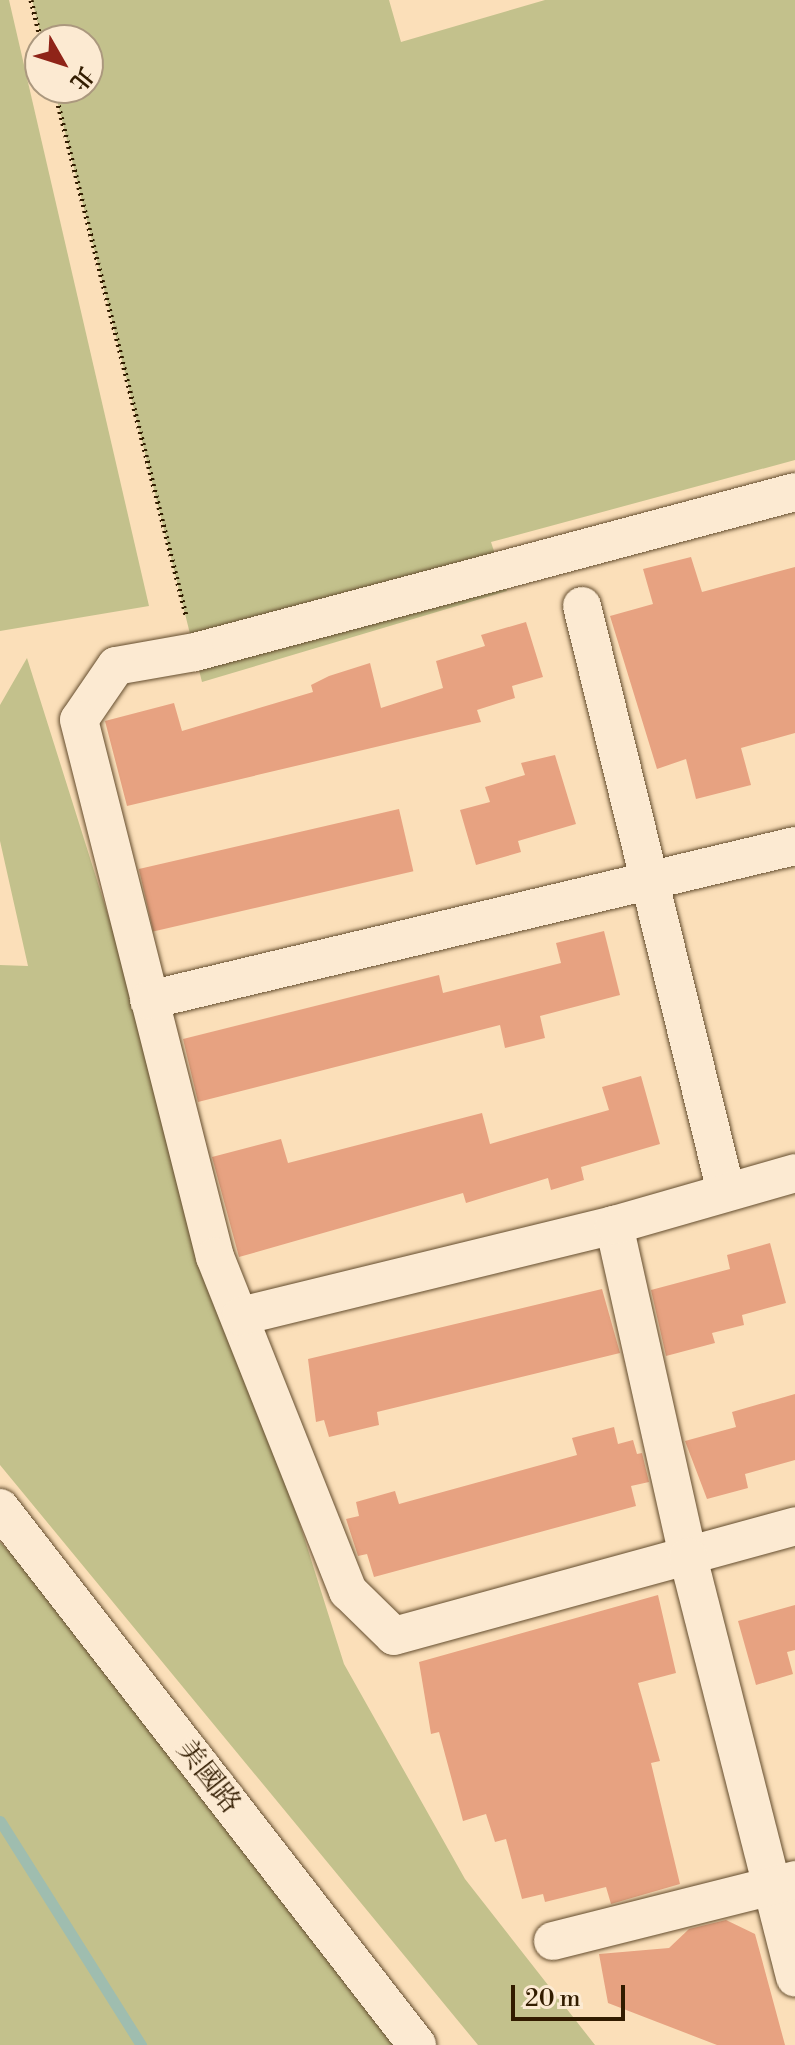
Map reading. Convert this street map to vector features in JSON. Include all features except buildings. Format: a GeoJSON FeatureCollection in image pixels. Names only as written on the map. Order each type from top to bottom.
{"type":"FeatureCollection","features":[{"type":"Feature","properties":{"kind":"street"},"geometry":{"type":"LineString","coordinates":[[795,492],[195,652],[116,666],[79,720],[215,1257],[348,1591],[394,1636],[795,1526]]}},
{"type":"Feature","properties":{"kind":"street"},"geometry":{"type":"LineString","coordinates":[[582,606],[654,881],[726,1192]]}},
{"type":"Feature","properties":{"kind":"street"},"geometry":{"type":"LineString","coordinates":[[149,1000],[795,846]]}},
{"type":"Feature","properties":{"kind":"street"},"geometry":{"type":"LineString","coordinates":[[241,1316],[614,1225],[795,1173]]}},
{"type":"Feature","properties":{"kind":"street"},"geometry":{"type":"LineString","coordinates":[[614,1225],[688,1557],[782,1884],[795,1978]]}},
{"type":"Feature","properties":{"kind":"street","name":"美國路"},"geometry":{"type":"LineString","coordinates":[[0,1508],[417,2045]]}},
{"type":"Feature","properties":{"kind":"street"},"geometry":{"type":"LineString","coordinates":[[553,1941],[782,1884]]}},
{"type":"Feature","properties":{"kind":"path"},"geometry":{"type":"LineString","coordinates":[[31,0],[37,24]]}},
{"type":"Feature","properties":{"kind":"path"},"geometry":{"type":"LineString","coordinates":[[58,104],[195,652]]}},
{"type":"Feature","properties":{"kind":"shaded area"},"geometry":{"type":"Polygon","coordinates":[[[0,0],[9,0],[24,65],[24,104],[33,104],[149,606],[0,631],[0,0]]]}},
{"type":"Feature","properties":{"kind":"shaded area"},"geometry":{"type":"Polygon","coordinates":[[[32,0],[389,0],[401,42],[545,0],[795,0],[795,460],[491,542],[507,591],[202,682],[58,104],[104,104],[104,24],[38,24],[32,0]]]}},
{"type":"Feature","properties":{"kind":"shaded area"},"geometry":{"type":"Polygon","coordinates":[[[27,658],[344,1664],[465,1879],[595,2045],[478,2045],[0,1465],[0,965],[28,966],[0,841],[0,705],[27,658]]]}},
{"type":"Feature","properties":{"kind":"shaded area"},"geometry":{"type":"Polygon","coordinates":[[[0,1542],[15,1557],[420,2045],[0,2045],[0,1542]]]}},
{"type":"Feature","properties":{"kind":"waterway"},"geometry":{"type":"LineString","coordinates":[[0,1821],[141,2045]]}}]}
